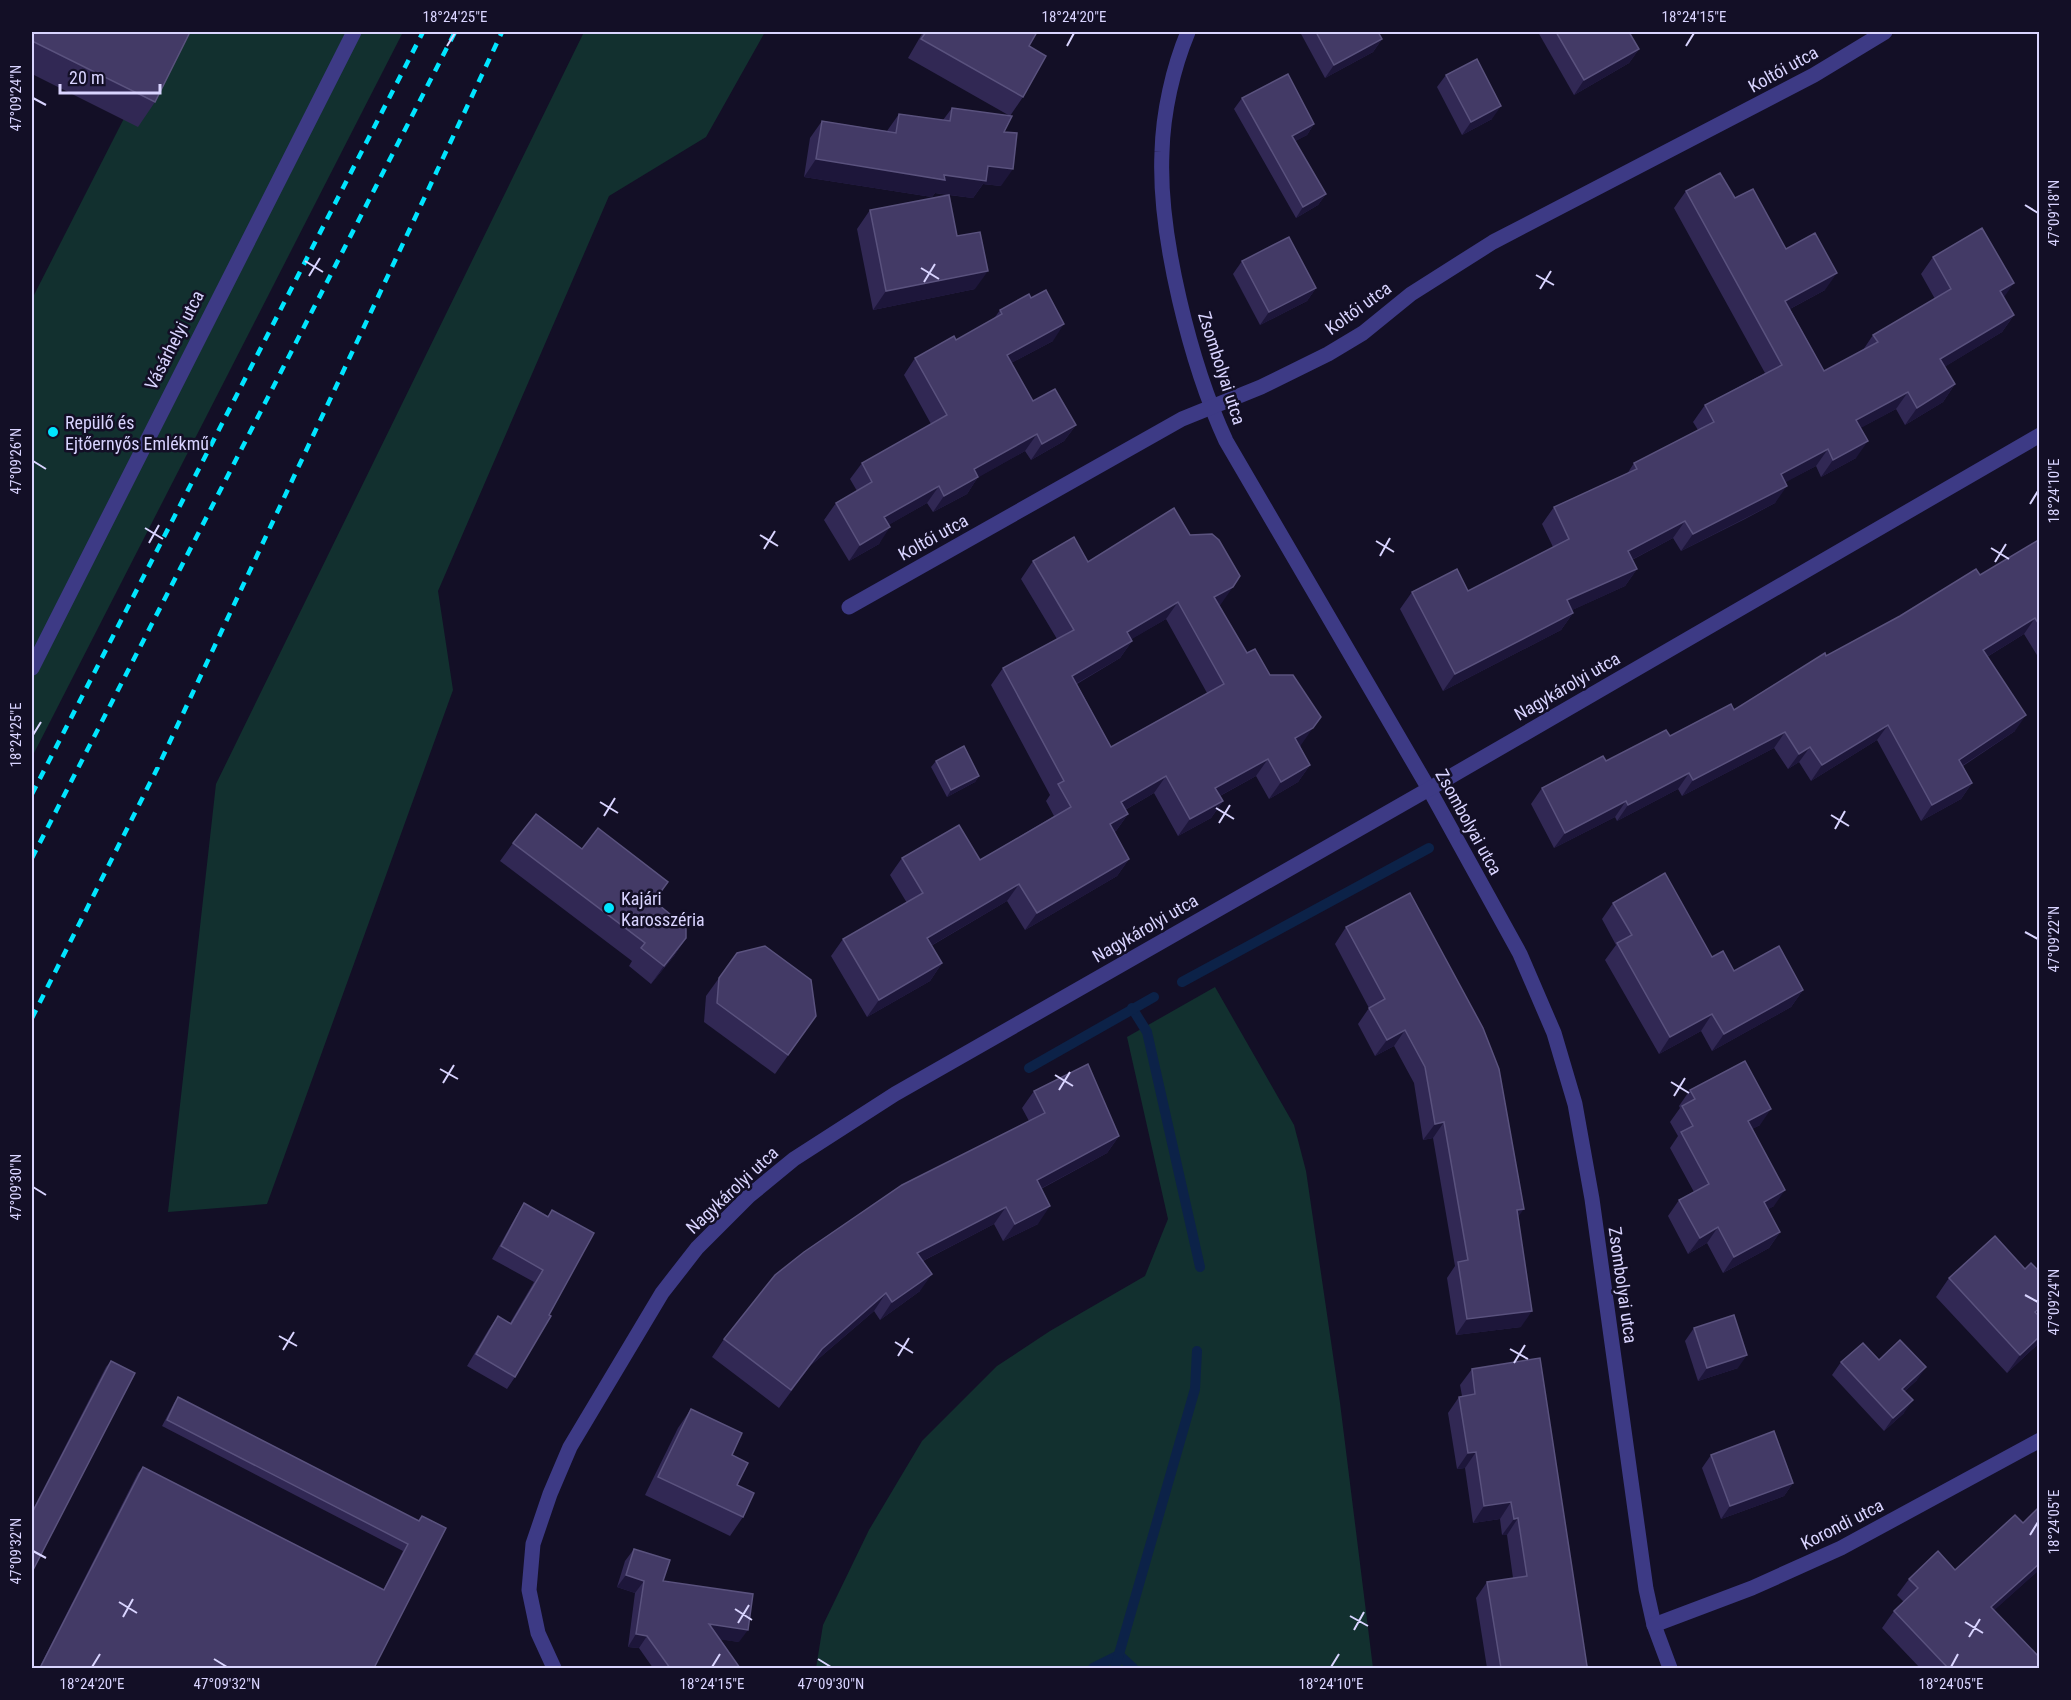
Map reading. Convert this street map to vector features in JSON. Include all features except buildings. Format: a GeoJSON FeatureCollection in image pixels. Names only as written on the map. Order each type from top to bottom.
{"type":"FeatureCollection","features":[{"type":"Feature","properties":{"kind":"street","name":"Vásárhelyi utca"},"geometry":{"type":"LineString","coordinates":[[32,668],[354,32]]}},
{"type":"Feature","properties":{"kind":"street","name":"Zsombolyai utca"},"geometry":{"type":"LineString","coordinates":[[1188,32],[1170,91],[1162,152],[1165,217],[1180,299],[1210,407],[1226,441],[1429,789],[1520,954],[1554,1034],[1575,1104],[1592,1199],[1646,1589],[1654,1625],[1670,1668]]}},
{"type":"Feature","properties":{"kind":"street","name":"Koltói utca"},"geometry":{"type":"LineString","coordinates":[[849,607],[1182,419],[1260,387],[1328,354],[1363,333],[1411,294],[1493,242],[1814,75],[1885,32]]}},
{"type":"Feature","properties":{"kind":"street","name":"Nagykárolyi utca"},"geometry":{"type":"LineString","coordinates":[[554,1668],[538,1633],[529,1590],[533,1544],[550,1494],[570,1447],[662,1293],[697,1248],[749,1196],[794,1159],[895,1094],[1429,789],[2040,435]]}},
{"type":"Feature","properties":{"kind":"street","name":"Korondi utca"},"geometry":{"type":"LineString","coordinates":[[1654,1625],[1752,1588],[1841,1548],[2040,1440]]}},
{"type":"Feature","properties":{"kind":"green space"},"geometry":{"type":"Polygon","coordinates":[[[168,32],[403,32],[32,757],[32,299],[168,32]]]}},
{"type":"Feature","properties":{"kind":"green space"},"geometry":{"type":"Polygon","coordinates":[[[584,32],[765,32],[706,137],[609,196],[438,591],[453,690],[267,1204],[168,1212],[216,784],[584,32]]]}},
{"type":"Feature","properties":{"kind":"green space"},"geometry":{"type":"Polygon","coordinates":[[[1215,987],[1294,1125],[1306,1171],[1340,1403],[1373,1668],[816,1668],[823,1625],[869,1530],[922,1441],[997,1366],[1050,1331],[1145,1276],[1168,1219],[1127,1037],[1215,987]]]}},
{"type":"Feature","properties":{"kind":"waterway"},"geometry":{"type":"LineString","coordinates":[[1182,982],[1429,848]]}},
{"type":"Feature","properties":{"kind":"waterway"},"geometry":{"type":"LineString","coordinates":[[1029,1068],[1154,997]]}},
{"type":"Feature","properties":{"kind":"waterway"},"geometry":{"type":"LineString","coordinates":[[1132,1008],[1147,1032],[1200,1267]]}},
{"type":"Feature","properties":{"kind":"waterway"},"geometry":{"type":"LineString","coordinates":[[1115,1668],[1195,1389],[1197,1351]]}},
{"type":"Feature","properties":{"kind":"waterway"},"geometry":{"type":"LineString","coordinates":[[1119,1655],[1133,1668]]}},
{"type":"Feature","properties":{"kind":"waterway"},"geometry":{"type":"LineString","coordinates":[[1093,1668],[1119,1655]]}},
{"type":"Feature","properties":{"kind":"railway"},"geometry":{"type":"LineString","coordinates":[[32,794],[423,32]]}},
{"type":"Feature","properties":{"kind":"railway"},"geometry":{"type":"LineString","coordinates":[[32,858],[455,32]]}},
{"type":"Feature","properties":{"kind":"railway"},"geometry":{"type":"LineString","coordinates":[[32,1018],[158,767],[502,32]]}},
{"type":"Feature","properties":{"kind":"place","name":"Repülő és Ejtőernyős Emlékmű"},"geometry":{"type":"Point","coordinates":[53,432]}},
{"type":"Feature","properties":{"kind":"place","name":"Kajári Karosszéria"},"geometry":{"type":"Point","coordinates":[609,908]}}]}
